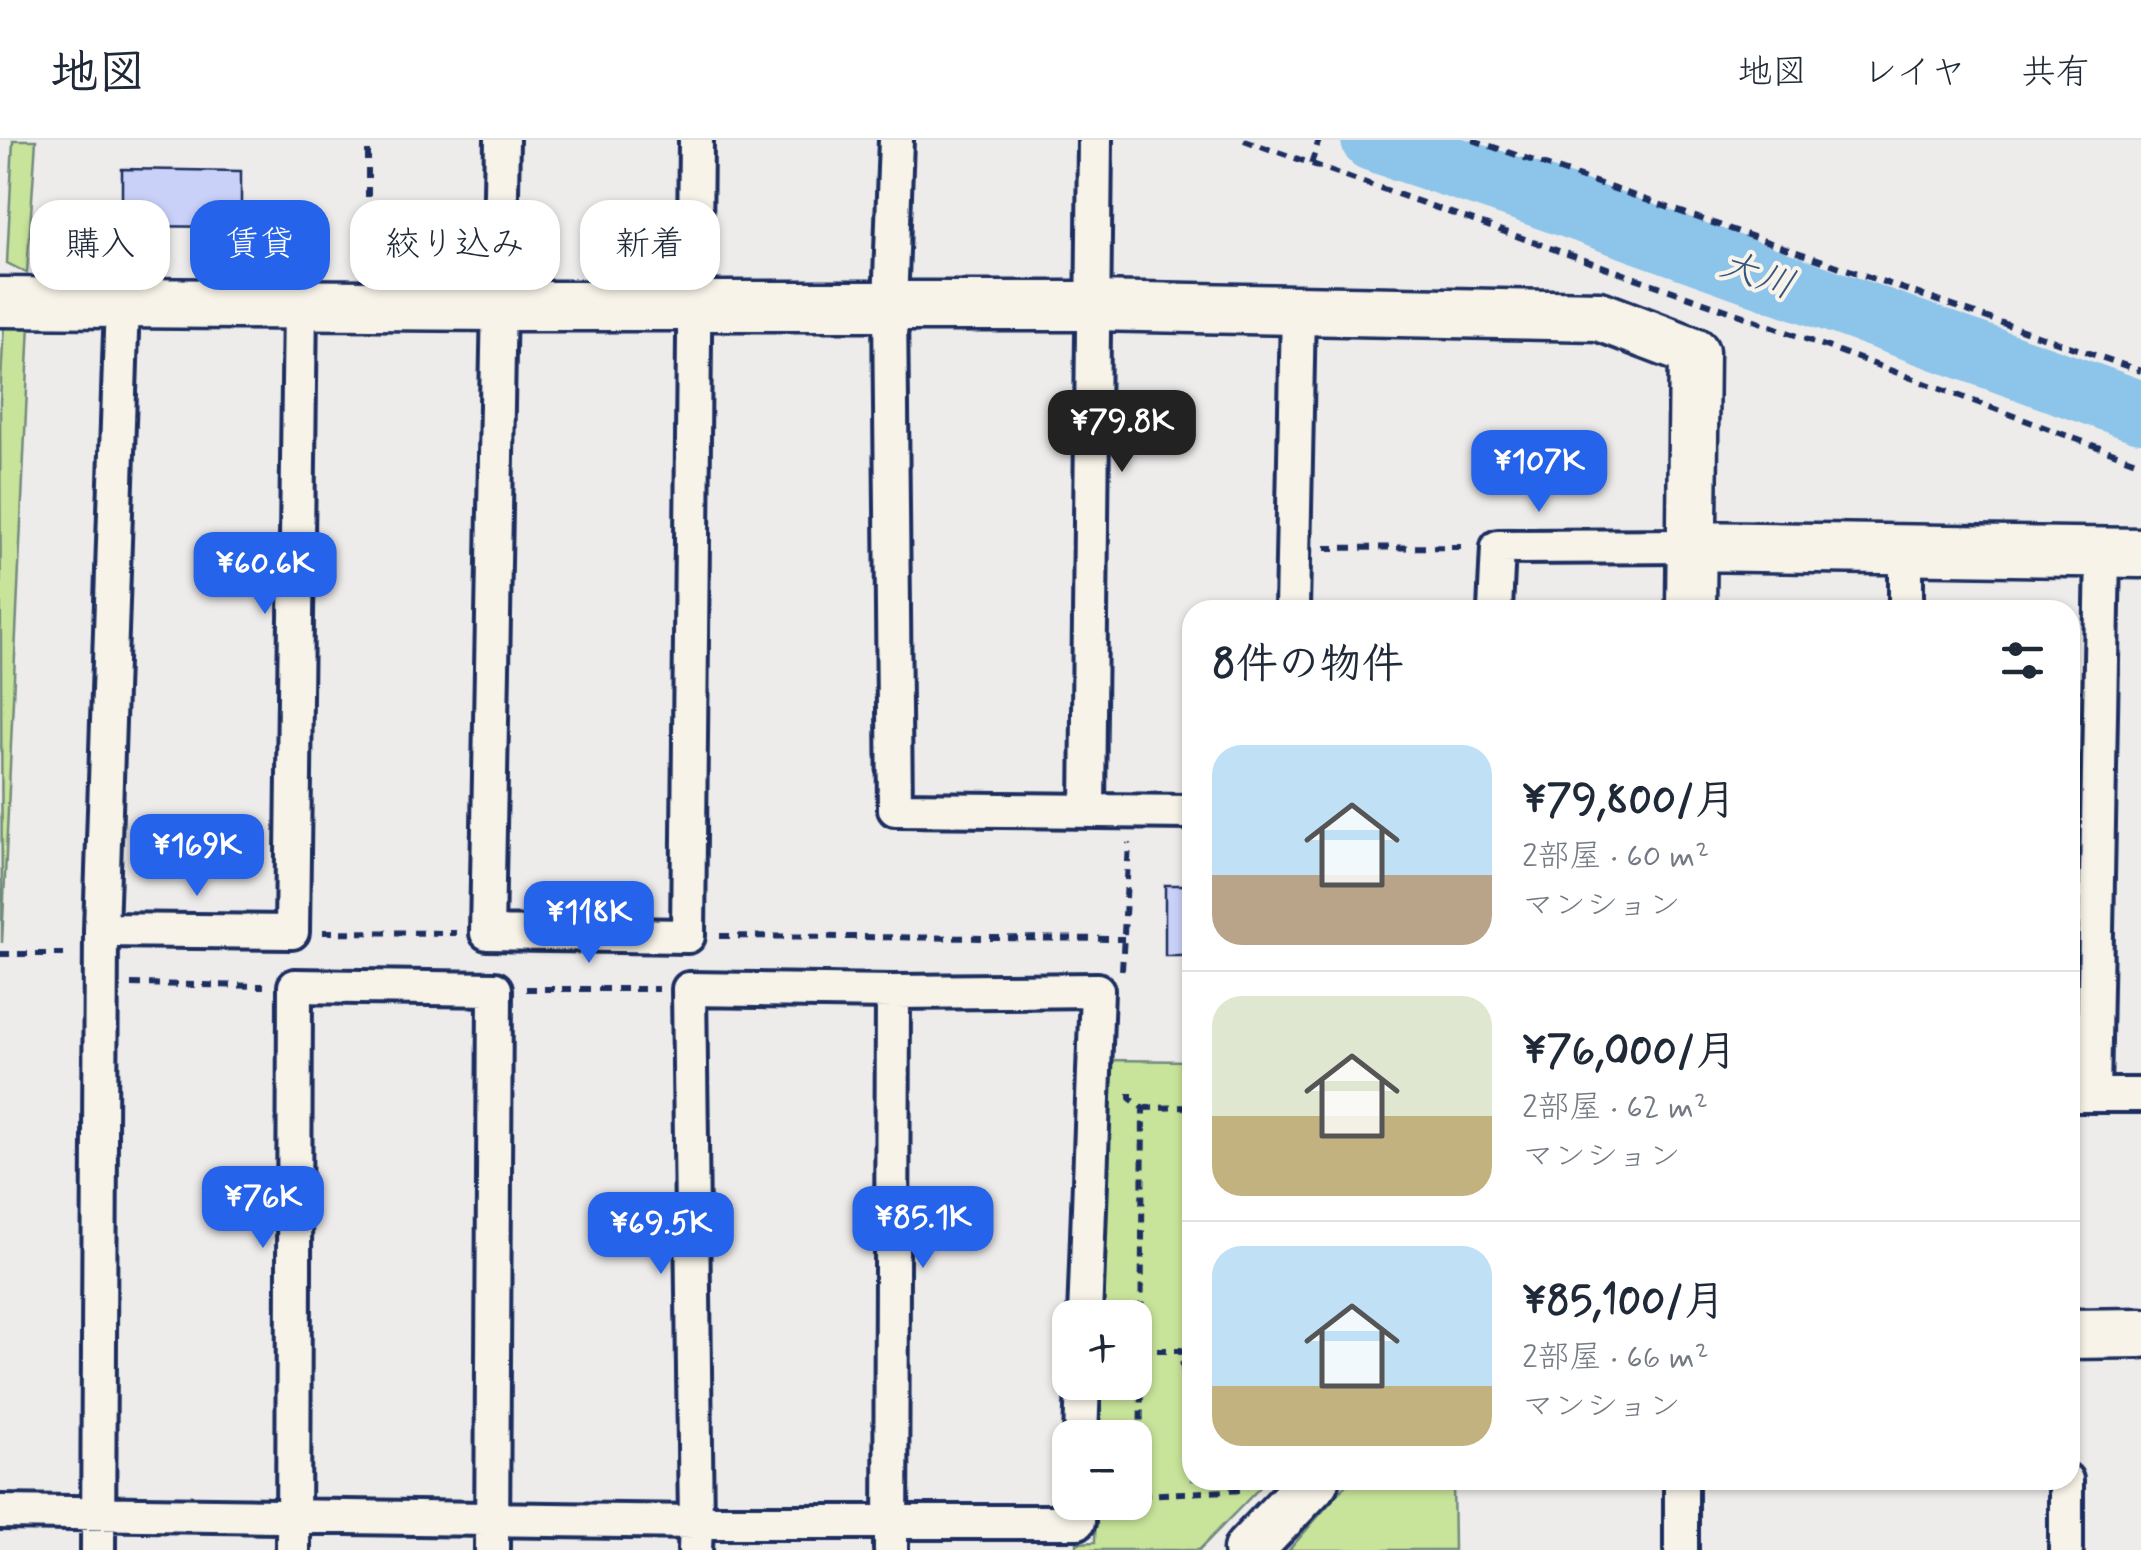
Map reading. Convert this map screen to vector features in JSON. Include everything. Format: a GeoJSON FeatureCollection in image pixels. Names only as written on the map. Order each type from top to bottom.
{"type":"FeatureCollection","features":[{"type":"Feature","properties":{"kind":"street"},"geometry":{"type":"LineString","coordinates":[[502,140],[487,933],[688,936],[696,140]]}},
{"type":"Feature","properties":{"kind":"street"},"geometry":{"type":"LineString","coordinates":[[896,140],[890,306],[895,809],[1182,812]]}},
{"type":"Feature","properties":{"kind":"street"},"geometry":{"type":"LineString","coordinates":[[1088,809],[1094,140]]}},
{"type":"Feature","properties":{"kind":"street"},"geometry":{"type":"LineString","coordinates":[[0,302],[1092,306],[1599,316],[1694,352],[1691,600]]}},
{"type":"Feature","properties":{"kind":"street"},"geometry":{"type":"LineString","coordinates":[[98,1550],[101,956],[122,303]]}},
{"type":"Feature","properties":{"kind":"street"},"geometry":{"type":"LineString","coordinates":[[101,956],[292,932],[300,304]]}},
{"type":"Feature","properties":{"kind":"street"},"geometry":{"type":"LineString","coordinates":[[1292,600],[1298,310]]}},
{"type":"Feature","properties":{"kind":"street"},"geometry":{"type":"LineString","coordinates":[[1496,600],[1498,547],[2122,552],[2081,1095],[2141,1096]]}},
{"type":"Feature","properties":{"kind":"street"},"geometry":{"type":"LineString","coordinates":[[1906,549],[1906,600]]}},
{"type":"Feature","properties":{"kind":"street"},"geometry":{"type":"LineString","coordinates":[[294,1550],[295,986],[495,989],[492,1534]]}},
{"type":"Feature","properties":{"kind":"street"},"geometry":{"type":"LineString","coordinates":[[695,1536],[690,989],[1096,990],[1087,1300]]}},
{"type":"Feature","properties":{"kind":"street"},"geometry":{"type":"LineString","coordinates":[[891,1536],[893,992]]}},
{"type":"Feature","properties":{"kind":"street"},"geometry":{"type":"LineString","coordinates":[[2080,1334],[2141,1333]]}},
{"type":"Feature","properties":{"kind":"street"},"geometry":{"type":"LineString","coordinates":[[1248,1550],[1306,1490]]}},
{"type":"Feature","properties":{"kind":"street"},"geometry":{"type":"LineString","coordinates":[[1680,1550],[1681,1490]]}},
{"type":"Feature","properties":{"kind":"street"},"geometry":{"type":"LineString","coordinates":[[2066,1490],[2066,1550]]}},
{"type":"Feature","properties":{"kind":"street"},"geometry":{"type":"LineString","coordinates":[[0,1512],[294,1516],[492,1534],[695,1536],[891,1536],[1078,1520]]}},
{"type":"Feature","properties":{"kind":"path"},"geometry":{"type":"LineString","coordinates":[[368,140],[368,305]]}},
{"type":"Feature","properties":{"kind":"path"},"geometry":{"type":"LineString","coordinates":[[1244,140],[1768,325],[2141,463]]}},
{"type":"Feature","properties":{"kind":"path"},"geometry":{"type":"LineString","coordinates":[[1311,162],[1319,140]]}},
{"type":"Feature","properties":{"kind":"path"},"geometry":{"type":"LineString","coordinates":[[1473,140],[2141,371]]}},
{"type":"Feature","properties":{"kind":"path"},"geometry":{"type":"LineString","coordinates":[[1294,548],[1498,547]]}},
{"type":"Feature","properties":{"kind":"path"},"geometry":{"type":"LineString","coordinates":[[1122,972],[1131,812]]}},
{"type":"Feature","properties":{"kind":"path"},"geometry":{"type":"LineString","coordinates":[[292,932],[487,933]]}},
{"type":"Feature","properties":{"kind":"path"},"geometry":{"type":"LineString","coordinates":[[688,936],[1124,939]]}},
{"type":"Feature","properties":{"kind":"path"},"geometry":{"type":"LineString","coordinates":[[0,954],[101,956],[295,986]]}},
{"type":"Feature","properties":{"kind":"path"},"geometry":{"type":"LineString","coordinates":[[495,989],[690,989]]}},
{"type":"Feature","properties":{"kind":"path"},"geometry":{"type":"LineString","coordinates":[[1129,1080],[1130,1098],[1143,1108],[1182,1107]]}},
{"type":"Feature","properties":{"kind":"path"},"geometry":{"type":"LineString","coordinates":[[1140,1300],[1143,1108]]}},
{"type":"Feature","properties":{"kind":"path"},"geometry":{"type":"LineString","coordinates":[[1152,1350],[1182,1350]]}},
{"type":"Feature","properties":{"kind":"path"},"geometry":{"type":"LineString","coordinates":[[1152,1493],[1248,1490],[1283,1514]]}},
{"type":"Feature","properties":{"kind":"green space"},"geometry":{"type":"Polygon","coordinates":[[[13,140],[36,140],[27,273],[7,263],[13,140]]]}},
{"type":"Feature","properties":{"kind":"green space"},"geometry":{"type":"Polygon","coordinates":[[[4,323],[30,323],[2,943],[0,401],[4,323]]]}},
{"type":"Feature","properties":{"kind":"green space"},"geometry":{"type":"Polygon","coordinates":[[[1106,1060],[1182,1061],[1182,1490],[1257,1490],[1199,1550],[1077,1550],[1077,1543],[1095,1542],[1096,1520],[1152,1520],[1152,1420],[1098,1420],[1099,1400],[1152,1400],[1152,1300],[1100,1300],[1106,1060]]]}},
{"type":"Feature","properties":{"kind":"green space"},"geometry":{"type":"Polygon","coordinates":[[[1341,1490],[1453,1490],[1454,1550],[1289,1550],[1341,1490]]]}},
{"type":"Feature","properties":{"kind":"building"},"geometry":{"type":"Polygon","coordinates":[[[122,169],[241,171],[241,200],[190,200],[190,227],[170,226],[170,200],[122,200],[122,169]]]}},
{"type":"Feature","properties":{"kind":"building"},"geometry":{"type":"Polygon","coordinates":[[[1165,885],[1182,885],[1182,956],[1165,956],[1165,885]]]}},
{"type":"Feature","properties":{"kind":"waterway","name":"大川"},"geometry":{"type":"LineString","coordinates":[[1372,140],[2141,412]]}}]}
